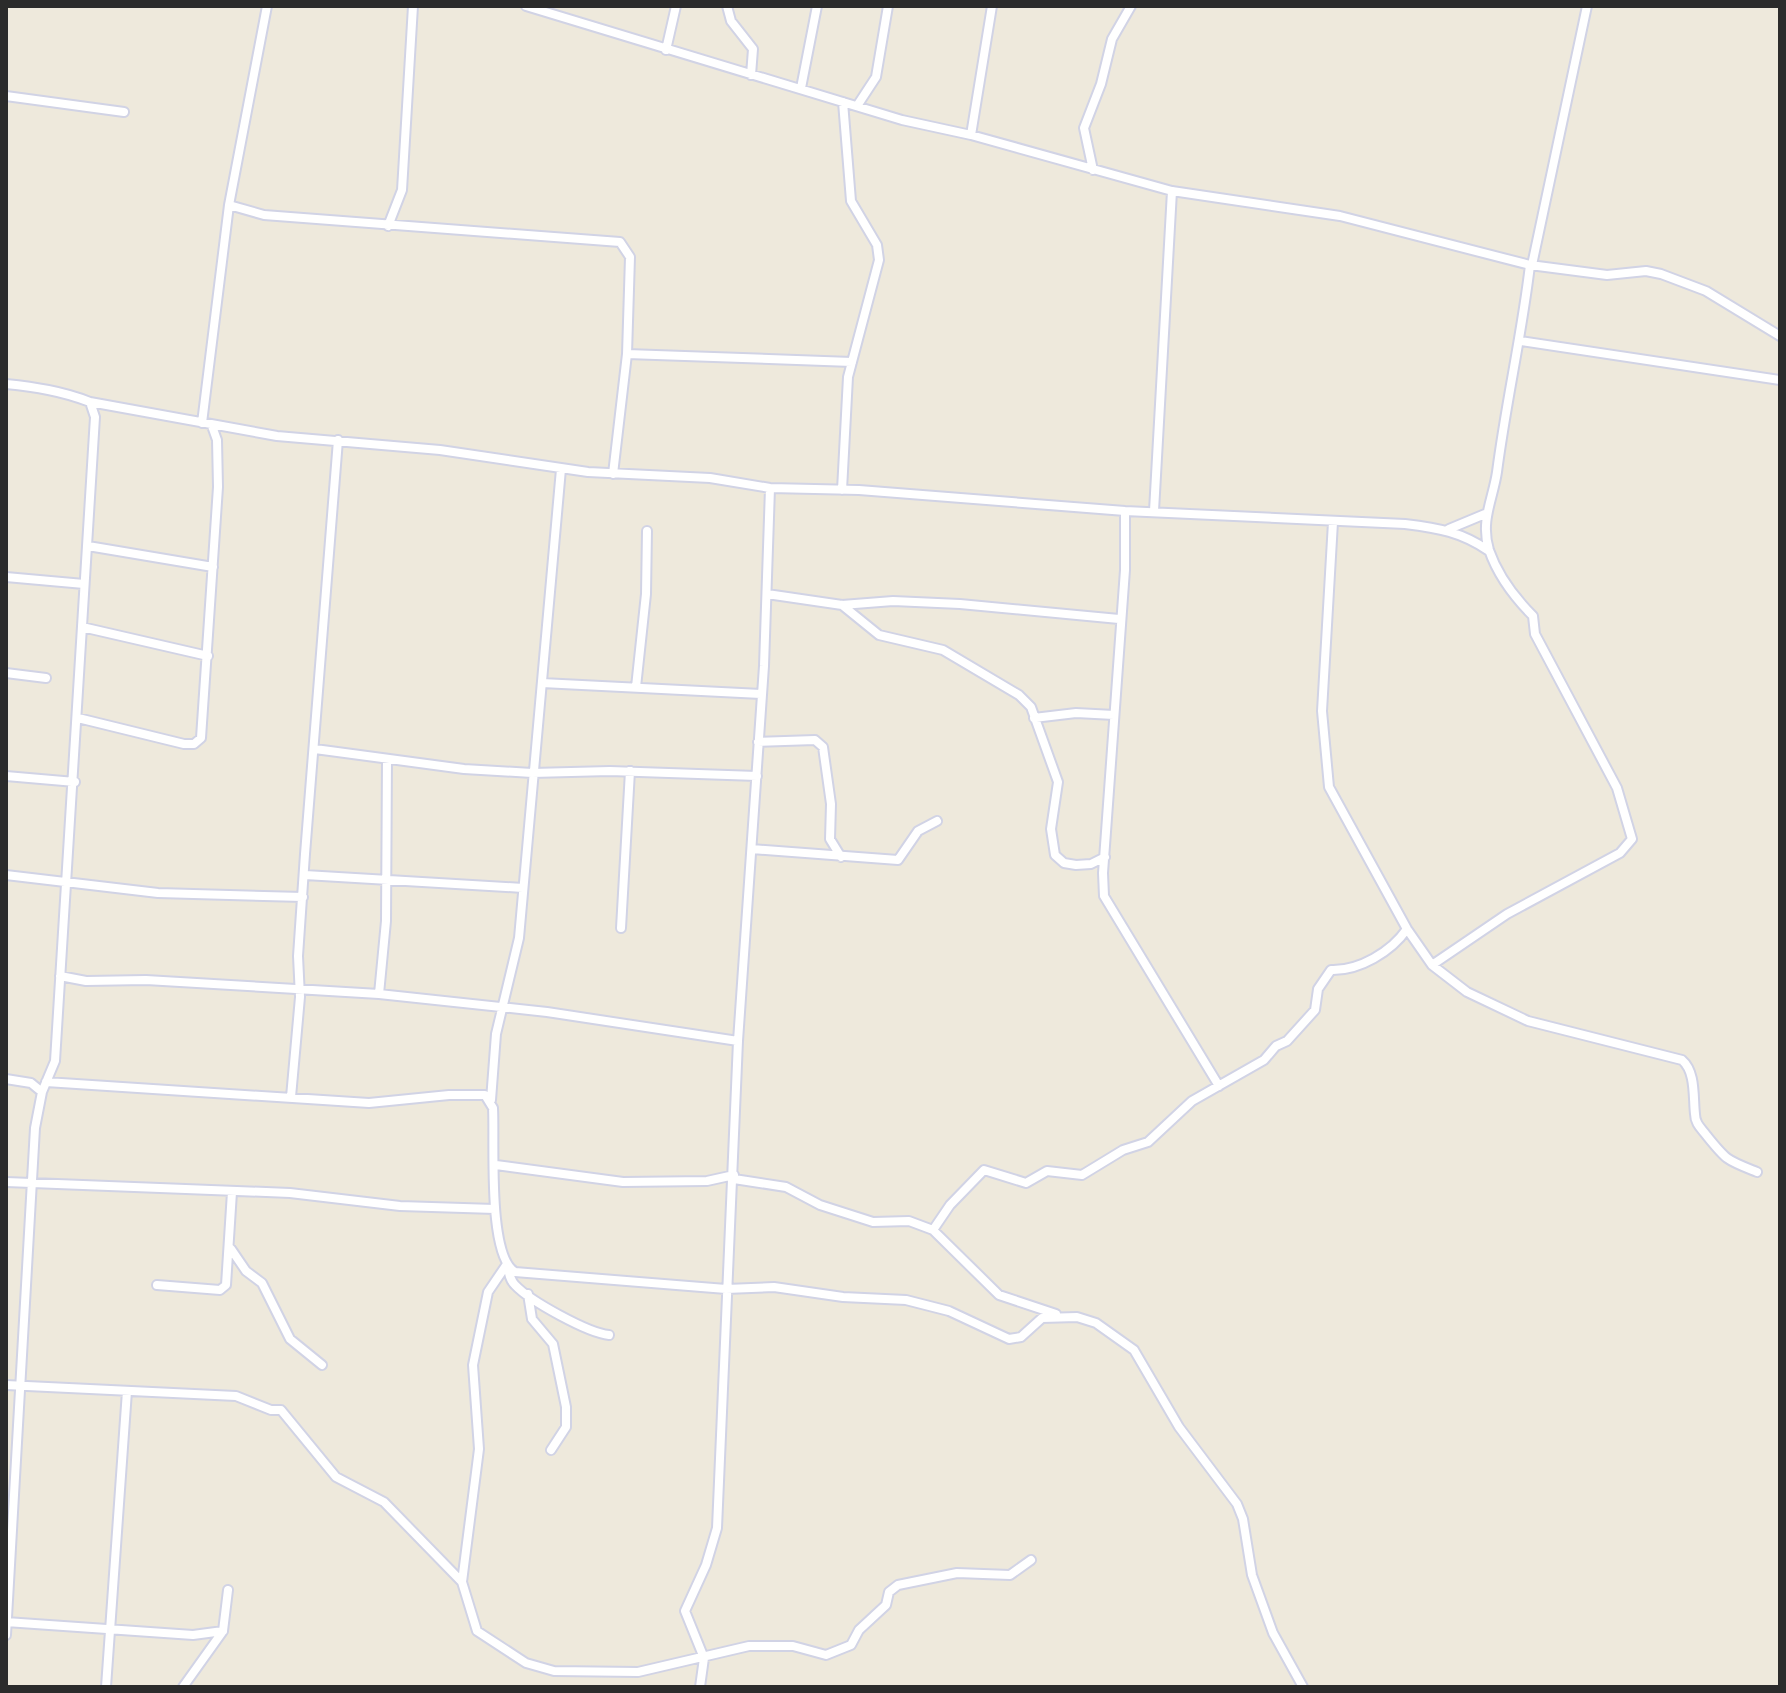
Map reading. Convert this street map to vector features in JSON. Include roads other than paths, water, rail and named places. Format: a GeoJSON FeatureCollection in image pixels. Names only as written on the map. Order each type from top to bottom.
{"type":"FeatureCollection","features":[{"type":"Feature","properties":{"kind":"street"},"geometry":{"type":"LineString","coordinates":[[202,423],[229,205],[267,6]]}},
{"type":"Feature","properties":{"kind":"street"},"geometry":{"type":"LineString","coordinates":[[388,226],[402,190],[413,6]]}},
{"type":"Feature","properties":{"kind":"street"},"geometry":{"type":"LineString","coordinates":[[526,6],[916,124],[971,135],[1172,191],[1340,216],[1531,265],[1607,275],[1646,271],[1661,274],[1706,291],[1780,336]]}},
{"type":"Feature","properties":{"kind":"street"},"geometry":{"type":"LineString","coordinates":[[666,50],[676,6]]}},
{"type":"Feature","properties":{"kind":"street"},"geometry":{"type":"LineString","coordinates":[[727,6],[731,21],[753,49],[751,75]]}},
{"type":"Feature","properties":{"kind":"street"},"geometry":{"type":"LineString","coordinates":[[801,88],[817,6]]}},
{"type":"Feature","properties":{"kind":"street"},"geometry":{"type":"LineString","coordinates":[[857,106],[876,77],[888,6]]}},
{"type":"Feature","properties":{"kind":"street"},"geometry":{"type":"LineString","coordinates":[[971,135],[992,6]]}},
{"type":"Feature","properties":{"kind":"street"},"geometry":{"type":"LineString","coordinates":[[1093,170],[1083,137],[1084,128],[1101,84],[1112,39],[1131,6]]}},
{"type":"Feature","properties":{"kind":"street"},"geometry":{"type":"LineString","coordinates":[[1432,965],[1507,914],[1620,853],[1632,839],[1617,788],[1535,634],[1533,616],[1514,599],[1489,551],[1485,514],[1496,475],[1502,418],[1521,341],[1531,265],[1587,6]]}},
{"type":"Feature","properties":{"kind":"street"},"geometry":{"type":"LineString","coordinates":[[6,96],[124,112]]}},
{"type":"Feature","properties":{"kind":"street"},"geometry":{"type":"LineString","coordinates":[[842,490],[845,402],[852,362],[879,260],[877,245],[851,201],[843,102]]}},
{"type":"Feature","properties":{"kind":"street"},"geometry":{"type":"LineString","coordinates":[[1154,511],[1172,191]]}},
{"type":"Feature","properties":{"kind":"street"},"geometry":{"type":"LineString","coordinates":[[229,205],[264,215],[620,242],[630,257],[627,354],[613,474]]}},
{"type":"Feature","properties":{"kind":"street"},"geometry":{"type":"LineString","coordinates":[[1521,341],[1780,380]]}},
{"type":"Feature","properties":{"kind":"street"},"geometry":{"type":"LineString","coordinates":[[627,354],[852,362]]}},
{"type":"Feature","properties":{"kind":"street"},"geometry":{"type":"LineString","coordinates":[[6,384],[52,389],[90,402],[277,436],[440,450],[561,469],[710,478],[770,488],[1448,529],[1469,536],[1489,551]]}},
{"type":"Feature","properties":{"kind":"street"},"geometry":{"type":"LineString","coordinates":[[6,1635],[10,1517],[31,1183],[42,1092],[55,1061],[68,885],[95,417],[90,402]]}},
{"type":"Feature","properties":{"kind":"street"},"geometry":{"type":"LineString","coordinates":[[78,718],[194,744],[201,738],[218,487],[217,440],[212,426]]}},
{"type":"Feature","properties":{"kind":"street"},"geometry":{"type":"LineString","coordinates":[[291,1097],[338,440]]}},
{"type":"Feature","properties":{"kind":"street"},"geometry":{"type":"LineString","coordinates":[[561,469],[519,938],[501,1008],[491,1100],[496,1165],[495,1209],[507,1266],[515,1284],[595,1333],[609,1335]]}},
{"type":"Feature","properties":{"kind":"street"},"geometry":{"type":"LineString","coordinates":[[700,1687],[704,1658],[685,1611],[706,1565],[717,1528],[738,1041],[757,776],[770,488]]}},
{"type":"Feature","properties":{"kind":"street"},"geometry":{"type":"LineString","coordinates":[[1125,511],[1104,896],[1219,1086]]}},
{"type":"Feature","properties":{"kind":"street"},"geometry":{"type":"LineString","coordinates":[[1448,529],[1485,514]]}},
{"type":"Feature","properties":{"kind":"street"},"geometry":{"type":"LineString","coordinates":[[1333,522],[1322,711],[1324,763],[1329,787],[1338,807],[1407,929],[1432,965],[1467,992],[1528,1021],[1682,1060],[1688,1065],[1694,1092],[1694,1117],[1700,1128],[1720,1156],[1757,1172]]}},
{"type":"Feature","properties":{"kind":"street"},"geometry":{"type":"LineString","coordinates":[[636,687],[646,594],[647,531]]}},
{"type":"Feature","properties":{"kind":"street"},"geometry":{"type":"LineString","coordinates":[[88,546],[213,567]]}},
{"type":"Feature","properties":{"kind":"street"},"geometry":{"type":"LineString","coordinates":[[6,577],[84,584]]}},
{"type":"Feature","properties":{"kind":"street"},"geometry":{"type":"LineString","coordinates":[[767,594],[842,605],[893,601],[960,604],[1119,619]]}},
{"type":"Feature","properties":{"kind":"street"},"geometry":{"type":"LineString","coordinates":[[842,605],[879,635],[943,650],[1019,695],[1031,707],[1058,782],[1051,829],[1055,855],[1064,863],[1076,865],[1091,864],[1105,857]]}},
{"type":"Feature","properties":{"kind":"street"},"geometry":{"type":"LineString","coordinates":[[82,627],[208,656]]}},
{"type":"Feature","properties":{"kind":"street"},"geometry":{"type":"LineString","coordinates":[[6,673],[46,678]]}},
{"type":"Feature","properties":{"kind":"street"},"geometry":{"type":"LineString","coordinates":[[542,683],[761,694]]}},
{"type":"Feature","properties":{"kind":"street"},"geometry":{"type":"LineString","coordinates":[[1034,718],[1050,714],[1114,715]]}},
{"type":"Feature","properties":{"kind":"street"},"geometry":{"type":"LineString","coordinates":[[758,742],[815,740],[823,747],[831,804],[830,839],[841,857]]}},
{"type":"Feature","properties":{"kind":"street"},"geometry":{"type":"LineString","coordinates":[[315,749],[532,773],[630,771],[757,776]]}},
{"type":"Feature","properties":{"kind":"street"},"geometry":{"type":"LineString","coordinates":[[379,994],[386,880],[387,759]]}},
{"type":"Feature","properties":{"kind":"street"},"geometry":{"type":"LineString","coordinates":[[621,928],[630,771]]}},
{"type":"Feature","properties":{"kind":"street"},"geometry":{"type":"LineString","coordinates":[[6,776],[75,782]]}},
{"type":"Feature","properties":{"kind":"street"},"geometry":{"type":"LineString","coordinates":[[752,849],[901,859],[918,831],[937,821]]}},
{"type":"Feature","properties":{"kind":"street"},"geometry":{"type":"LineString","coordinates":[[6,875],[68,885],[158,893],[303,897]]}},
{"type":"Feature","properties":{"kind":"street"},"geometry":{"type":"LineString","coordinates":[[305,875],[523,888]]}},
{"type":"Feature","properties":{"kind":"street"},"geometry":{"type":"LineString","coordinates":[[933,1230],[950,1205],[984,1170],[1026,1183],[1047,1171],[1082,1175],[1123,1150],[1148,1142],[1192,1101],[1264,1060],[1276,1046],[1307,1022],[1315,1010],[1323,977],[1331,970],[1361,965],[1389,948],[1407,929]]}},
{"type":"Feature","properties":{"kind":"street"},"geometry":{"type":"LineString","coordinates":[[60,976],[86,981],[379,994],[738,1041]]}},
{"type":"Feature","properties":{"kind":"street"},"geometry":{"type":"LineString","coordinates":[[6,1079],[31,1083],[42,1092]]}},
{"type":"Feature","properties":{"kind":"street"},"geometry":{"type":"LineString","coordinates":[[46,1082],[385,1102],[477,1094],[491,1100]]}},
{"type":"Feature","properties":{"kind":"street"},"geometry":{"type":"LineString","coordinates":[[496,1165],[623,1182],[707,1181],[734,1177],[786,1187],[820,1205],[873,1222],[909,1221],[933,1230],[999,1295],[1096,1323],[1134,1350],[1179,1427],[1237,1504],[1243,1519],[1252,1575],[1273,1633],[1303,1687]]}},
{"type":"Feature","properties":{"kind":"street"},"geometry":{"type":"LineString","coordinates":[[6,1182],[232,1192],[495,1209]]}},
{"type":"Feature","properties":{"kind":"street"},"geometry":{"type":"LineString","coordinates":[[157,1285],[220,1290],[228,1279],[232,1192]]}},
{"type":"Feature","properties":{"kind":"street"},"geometry":{"type":"LineString","coordinates":[[230,1247],[246,1271],[262,1283],[290,1339],[322,1365]]}},
{"type":"Feature","properties":{"kind":"street"},"geometry":{"type":"LineString","coordinates":[[507,1266],[522,1274],[726,1289],[774,1287],[843,1297],[906,1300],[960,1315],[1009,1339],[1021,1337],[1042,1318],[1060,1315]]}},
{"type":"Feature","properties":{"kind":"street"},"geometry":{"type":"LineString","coordinates":[[507,1266],[488,1292],[473,1365],[479,1449],[462,1582],[477,1631],[526,1663],[554,1671],[610,1674],[704,1658],[749,1646],[793,1646],[826,1655],[836,1653],[851,1645],[859,1630],[886,1605],[889,1592],[898,1585],[947,1574],[1010,1575],[1031,1560]]}},
{"type":"Feature","properties":{"kind":"street"},"geometry":{"type":"LineString","coordinates":[[528,1294],[532,1319],[553,1344],[566,1407],[566,1427],[551,1450]]}},
{"type":"Feature","properties":{"kind":"street"},"geometry":{"type":"LineString","coordinates":[[6,1385],[236,1396],[271,1410],[281,1410],[336,1477],[384,1502],[462,1582]]}},
{"type":"Feature","properties":{"kind":"street"},"geometry":{"type":"LineString","coordinates":[[106,1687],[127,1391]]}},
{"type":"Feature","properties":{"kind":"street"},"geometry":{"type":"LineString","coordinates":[[183,1687],[223,1631],[228,1590]]}},
{"type":"Feature","properties":{"kind":"street"},"geometry":{"type":"LineString","coordinates":[[6,1622],[109,1626],[193,1635],[223,1631]]}}]}
